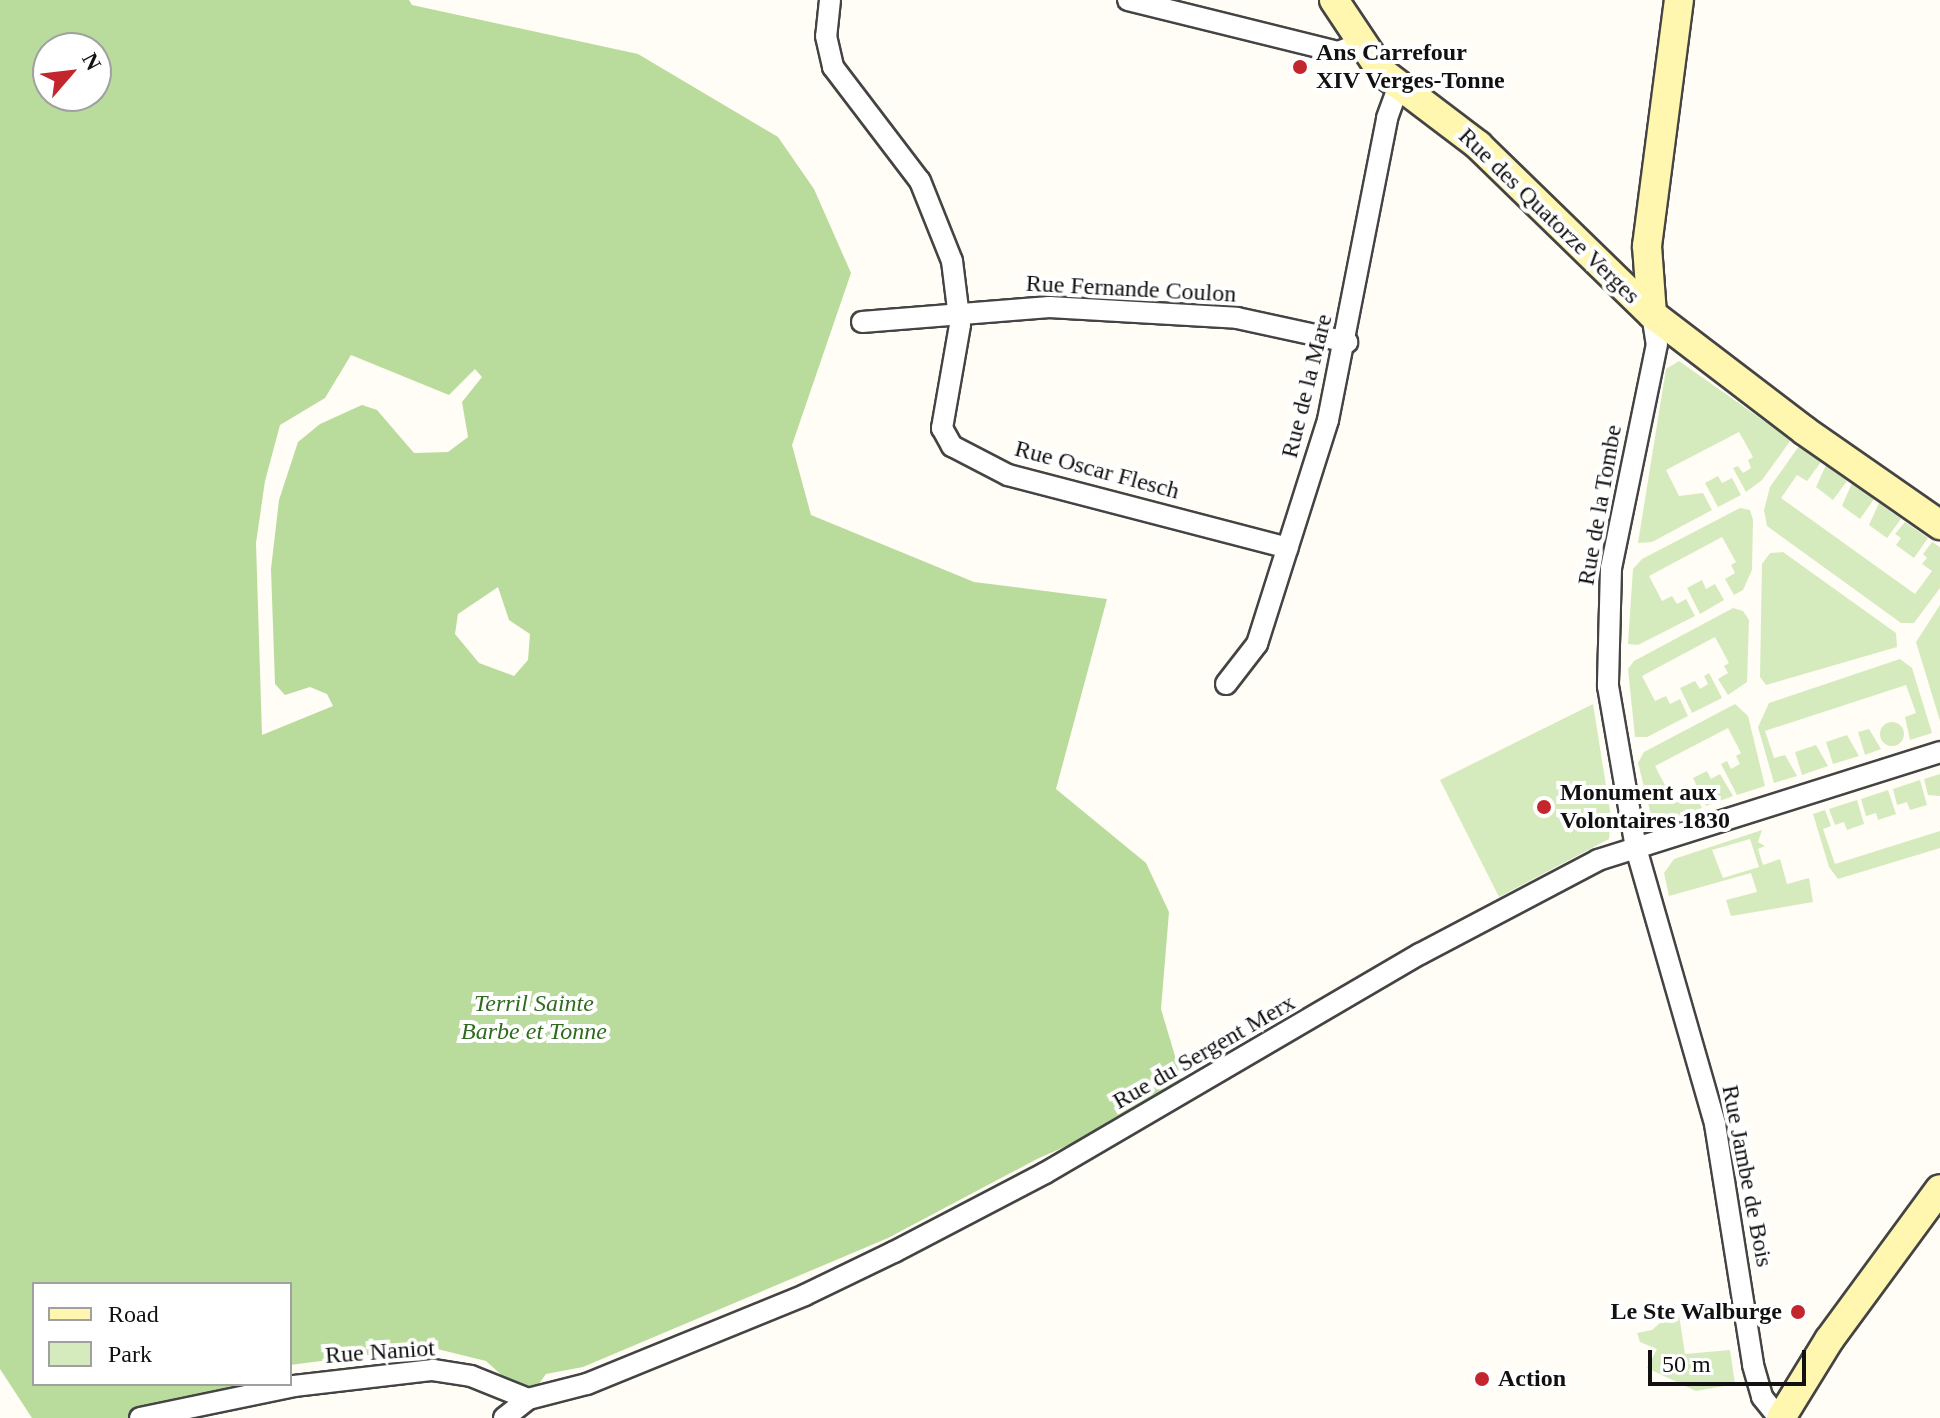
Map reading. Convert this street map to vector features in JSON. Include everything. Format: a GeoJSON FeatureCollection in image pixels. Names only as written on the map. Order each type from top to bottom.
{"type":"FeatureCollection","features":[{"type":"Feature","properties":{"kind":"street","name":"Rue Oscar Flesch"},"geometry":{"type":"LineString","coordinates":[[830,0],[826,36],[833,67],[931,201],[952,261],[960,314],[957,360],[942,428],[952,446],[1008,475],[1288,548]]}},
{"type":"Feature","properties":{"kind":"street"},"geometry":{"type":"LineString","coordinates":[[1128,0],[1324,50],[1338,52],[1362,43]]}},
{"type":"Feature","properties":{"kind":"street","name":"Rue des Quatorze Verges"},"geometry":{"type":"LineString","coordinates":[[1334,0],[1362,43],[1399,85],[1478,145],[1652,314],[1805,431],[1940,525]]}},
{"type":"Feature","properties":{"kind":"street"},"geometry":{"type":"LineString","coordinates":[[1652,314],[1647,246],[1679,0]]}},
{"type":"Feature","properties":{"kind":"street","name":"Rue de la Mare"},"geometry":{"type":"LineString","coordinates":[[1226,684],[1257,644],[1288,548],[1347,342],[1387,118],[1399,85]]}},
{"type":"Feature","properties":{"kind":"street","name":"Rue Fernande Coulon"},"geometry":{"type":"LineString","coordinates":[[862,322],[1049,307],[1237,318],[1347,342]]}},
{"type":"Feature","properties":{"kind":"street","name":"Rue de la Tombe"},"geometry":{"type":"LineString","coordinates":[[1636,848],[1607,665],[1611,568],[1657,344],[1652,314]]}},
{"type":"Feature","properties":{"kind":"street","name":"Rue du Sergent Merx"},"geometry":{"type":"LineString","coordinates":[[504,1418],[528,1399],[587,1384],[805,1295],[894,1252],[1084,1151],[1420,954],[1598,860],[1940,752]]}},
{"type":"Feature","properties":{"kind":"street","name":"Rue Jambe de Bois"},"geometry":{"type":"LineString","coordinates":[[1636,848],[1715,1124],[1753,1365],[1762,1397],[1780,1418]]}},
{"type":"Feature","properties":{"kind":"street"},"geometry":{"type":"LineString","coordinates":[[1780,1418],[1829,1340],[1940,1189]]}},
{"type":"Feature","properties":{"kind":"street","name":"Rue Naniot"},"geometry":{"type":"LineString","coordinates":[[140,1418],[294,1386],[433,1370],[471,1376],[528,1399]]}},
{"type":"Feature","properties":{"kind":"green space","name":"Terril Sainte Barbe et Tonne"},"geometry":{"type":"Polygon","coordinates":[[[0,0],[409,0],[412,5],[638,54],[778,137],[814,189],[851,273],[792,445],[811,515],[974,582],[1107,599],[1056,789],[1146,863],[1169,912],[1161,1009],[1186,1093],[1037,1159],[888,1238],[583,1367],[546,1374],[528,1399],[486,1361],[429,1347],[292,1365],[292,1282],[32,1282],[32,1386],[251,1386],[221,1405],[140,1418],[32,1418],[0,1369],[0,0]],[[351,355],[325,398],[280,425],[265,481],[256,543],[262,735],[333,706],[327,694],[310,687],[285,695],[275,684],[271,569],[279,500],[298,442],[320,424],[362,405],[377,410],[414,453],[448,452],[468,437],[462,402],[482,377],[475,369],[449,395],[351,355]],[[498,587],[458,614],[455,634],[479,663],[514,676],[528,660],[530,634],[509,620],[498,587]]]}},
{"type":"Feature","properties":{"kind":"green space"},"geometry":{"type":"Polygon","coordinates":[[[1679,361],[1791,440],[1762,480],[1746,492],[1733,468],[1738,466],[1743,473],[1751,468],[1748,460],[1753,457],[1739,432],[1666,470],[1679,496],[1703,493],[1712,510],[1652,542],[1638,543],[1666,369],[1679,361]]]}},
{"type":"Feature","properties":{"kind":"green space"},"geometry":{"type":"Polygon","coordinates":[[[1799,446],[1821,462],[1807,481],[1797,475],[1781,498],[1915,594],[1932,571],[1922,564],[1927,558],[1923,554],[1932,542],[1940,547],[1940,588],[1914,623],[1901,623],[1767,526],[1764,510],[1770,487],[1799,446]]]}},
{"type":"Feature","properties":{"kind":"green space"},"geometry":{"type":"Polygon","coordinates":[[[1826,465],[1847,481],[1833,500],[1816,487],[1826,465]]]}},
{"type":"Feature","properties":{"kind":"green space"},"geometry":{"type":"Polygon","coordinates":[[[1718,476],[1722,483],[1732,478],[1741,495],[1718,507],[1705,483],[1718,476]]]}},
{"type":"Feature","properties":{"kind":"green space"},"geometry":{"type":"Polygon","coordinates":[[[1852,483],[1874,499],[1860,519],[1842,506],[1852,483]]]}},
{"type":"Feature","properties":{"kind":"green space"},"geometry":{"type":"Polygon","coordinates":[[[1879,503],[1901,519],[1887,538],[1869,525],[1879,503]]]}},
{"type":"Feature","properties":{"kind":"green space"},"geometry":{"type":"Polygon","coordinates":[[[1740,508],[1750,510],[1753,520],[1752,570],[1743,590],[1734,595],[1725,579],[1735,573],[1731,565],[1736,562],[1722,537],[1649,576],[1662,601],[1672,596],[1677,604],[1686,599],[1695,616],[1638,645],[1628,644],[1633,569],[1642,559],[1740,508]]]}},
{"type":"Feature","properties":{"kind":"green space"},"geometry":{"type":"Polygon","coordinates":[[[1905,522],[1928,538],[1914,558],[1896,545],[1901,538],[1895,534],[1905,522]]]}},
{"type":"Feature","properties":{"kind":"green space"},"geometry":{"type":"Polygon","coordinates":[[[1783,552],[1896,633],[1897,647],[1766,685],[1760,677],[1762,564],[1770,553],[1783,552]]]}},
{"type":"Feature","properties":{"kind":"green space"},"geometry":{"type":"Polygon","coordinates":[[[1702,580],[1706,589],[1715,584],[1724,600],[1700,614],[1687,588],[1702,580]]]}},
{"type":"Feature","properties":{"kind":"green space"},"geometry":{"type":"Polygon","coordinates":[[[1940,605],[1940,721],[1916,642],[1940,605]]]}},
{"type":"Feature","properties":{"kind":"green space"},"geometry":{"type":"Polygon","coordinates":[[[1733,608],[1743,611],[1749,620],[1747,682],[1728,695],[1718,679],[1728,673],[1724,666],[1729,663],[1715,637],[1642,676],[1655,701],[1666,696],[1670,704],[1680,699],[1688,716],[1647,737],[1635,737],[1628,669],[1634,661],[1733,608]]]}},
{"type":"Feature","properties":{"kind":"green space"},"geometry":{"type":"Polygon","coordinates":[[[1900,659],[1912,668],[1932,733],[1910,740],[1905,717],[1916,713],[1906,685],[1765,731],[1774,758],[1785,755],[1797,776],[1774,783],[1758,727],[1769,703],[1900,659]]]}},
{"type":"Feature","properties":{"kind":"green space"},"geometry":{"type":"Polygon","coordinates":[[[1709,673],[1722,698],[1692,713],[1680,688],[1695,681],[1700,689],[1708,684],[1704,676],[1709,673]]]}},
{"type":"Feature","properties":{"kind":"green space"},"geometry":{"type":"Polygon","coordinates":[[[1593,704],[1611,817],[1609,839],[1499,897],[1440,780],[1593,704]]]}},
{"type":"Feature","properties":{"kind":"green space"},"geometry":{"type":"Polygon","coordinates":[[[1735,704],[1748,716],[1765,786],[1737,795],[1721,764],[1727,761],[1731,769],[1740,764],[1736,756],[1741,753],[1728,728],[1655,766],[1668,791],[1692,789],[1702,808],[1671,818],[1651,815],[1638,763],[1644,752],[1735,704]]]}},
{"type":"Feature","properties":{"kind":"green space"},"geometry":{"type":"Polygon","coordinates":[[[1892,722],[1901,725],[1904,734],[1901,743],[1892,746],[1883,743],[1880,734],[1883,725],[1892,722]]]}},
{"type":"Feature","properties":{"kind":"green space"},"geometry":{"type":"Polygon","coordinates":[[[1869,729],[1881,749],[1865,755],[1858,732],[1869,729]]]}},
{"type":"Feature","properties":{"kind":"green space"},"geometry":{"type":"Polygon","coordinates":[[[1847,735],[1859,756],[1833,764],[1826,742],[1847,735]]]}},
{"type":"Feature","properties":{"kind":"green space"},"geometry":{"type":"Polygon","coordinates":[[[1816,745],[1828,766],[1802,775],[1795,752],[1816,745]]]}},
{"type":"Feature","properties":{"kind":"green space"},"geometry":{"type":"Polygon","coordinates":[[[1707,771],[1711,779],[1720,774],[1733,796],[1706,806],[1693,778],[1707,771]]]}},
{"type":"Feature","properties":{"kind":"green space"},"geometry":{"type":"Polygon","coordinates":[[[1940,774],[1940,796],[1928,795],[1924,779],[1940,774]]]}},
{"type":"Feature","properties":{"kind":"green space"},"geometry":{"type":"Polygon","coordinates":[[[1920,780],[1927,805],[1910,810],[1907,802],[1897,805],[1893,789],[1920,780]]]}},
{"type":"Feature","properties":{"kind":"green space"},"geometry":{"type":"Polygon","coordinates":[[[1888,790],[1896,814],[1878,820],[1876,813],[1866,816],[1861,799],[1888,790]]]}},
{"type":"Feature","properties":{"kind":"green space"},"geometry":{"type":"Polygon","coordinates":[[[1857,800],[1864,824],[1847,830],[1844,822],[1835,825],[1829,809],[1857,800]]]}},
{"type":"Feature","properties":{"kind":"green space"},"geometry":{"type":"Polygon","coordinates":[[[1825,810],[1831,826],[1823,829],[1835,864],[1940,831],[1940,848],[1838,879],[1829,867],[1813,814],[1825,810]]]}},
{"type":"Feature","properties":{"kind":"green space"},"geometry":{"type":"Polygon","coordinates":[[[1762,830],[1758,842],[1765,846],[1758,849],[1763,865],[1780,859],[1787,884],[1809,878],[1813,902],[1731,916],[1726,900],[1757,892],[1751,873],[1669,896],[1664,873],[1674,859],[1762,830]],[[1750,839],[1712,850],[1723,878],[1759,867],[1750,839]]]}},
{"type":"Feature","properties":{"kind":"green space"},"geometry":{"type":"Polygon","coordinates":[[[1669,1315],[1679,1315],[1685,1354],[1730,1350],[1735,1384],[1696,1391],[1647,1368],[1657,1349],[1640,1342],[1637,1333],[1652,1330],[1669,1315]]]}},
{"type":"Feature","properties":{"kind":"place","name":"Ans Carrefour XIV Verges-Tonne"},"geometry":{"type":"Point","coordinates":[1300,67]}},
{"type":"Feature","properties":{"kind":"place","name":"Monument aux Volontaires 1830"},"geometry":{"type":"Point","coordinates":[1544,807]}},
{"type":"Feature","properties":{"kind":"place","name":"Le Ste Walburge"},"geometry":{"type":"Point","coordinates":[1798,1312]}},
{"type":"Feature","properties":{"kind":"place","name":"Action"},"geometry":{"type":"Point","coordinates":[1482,1379]}}]}
